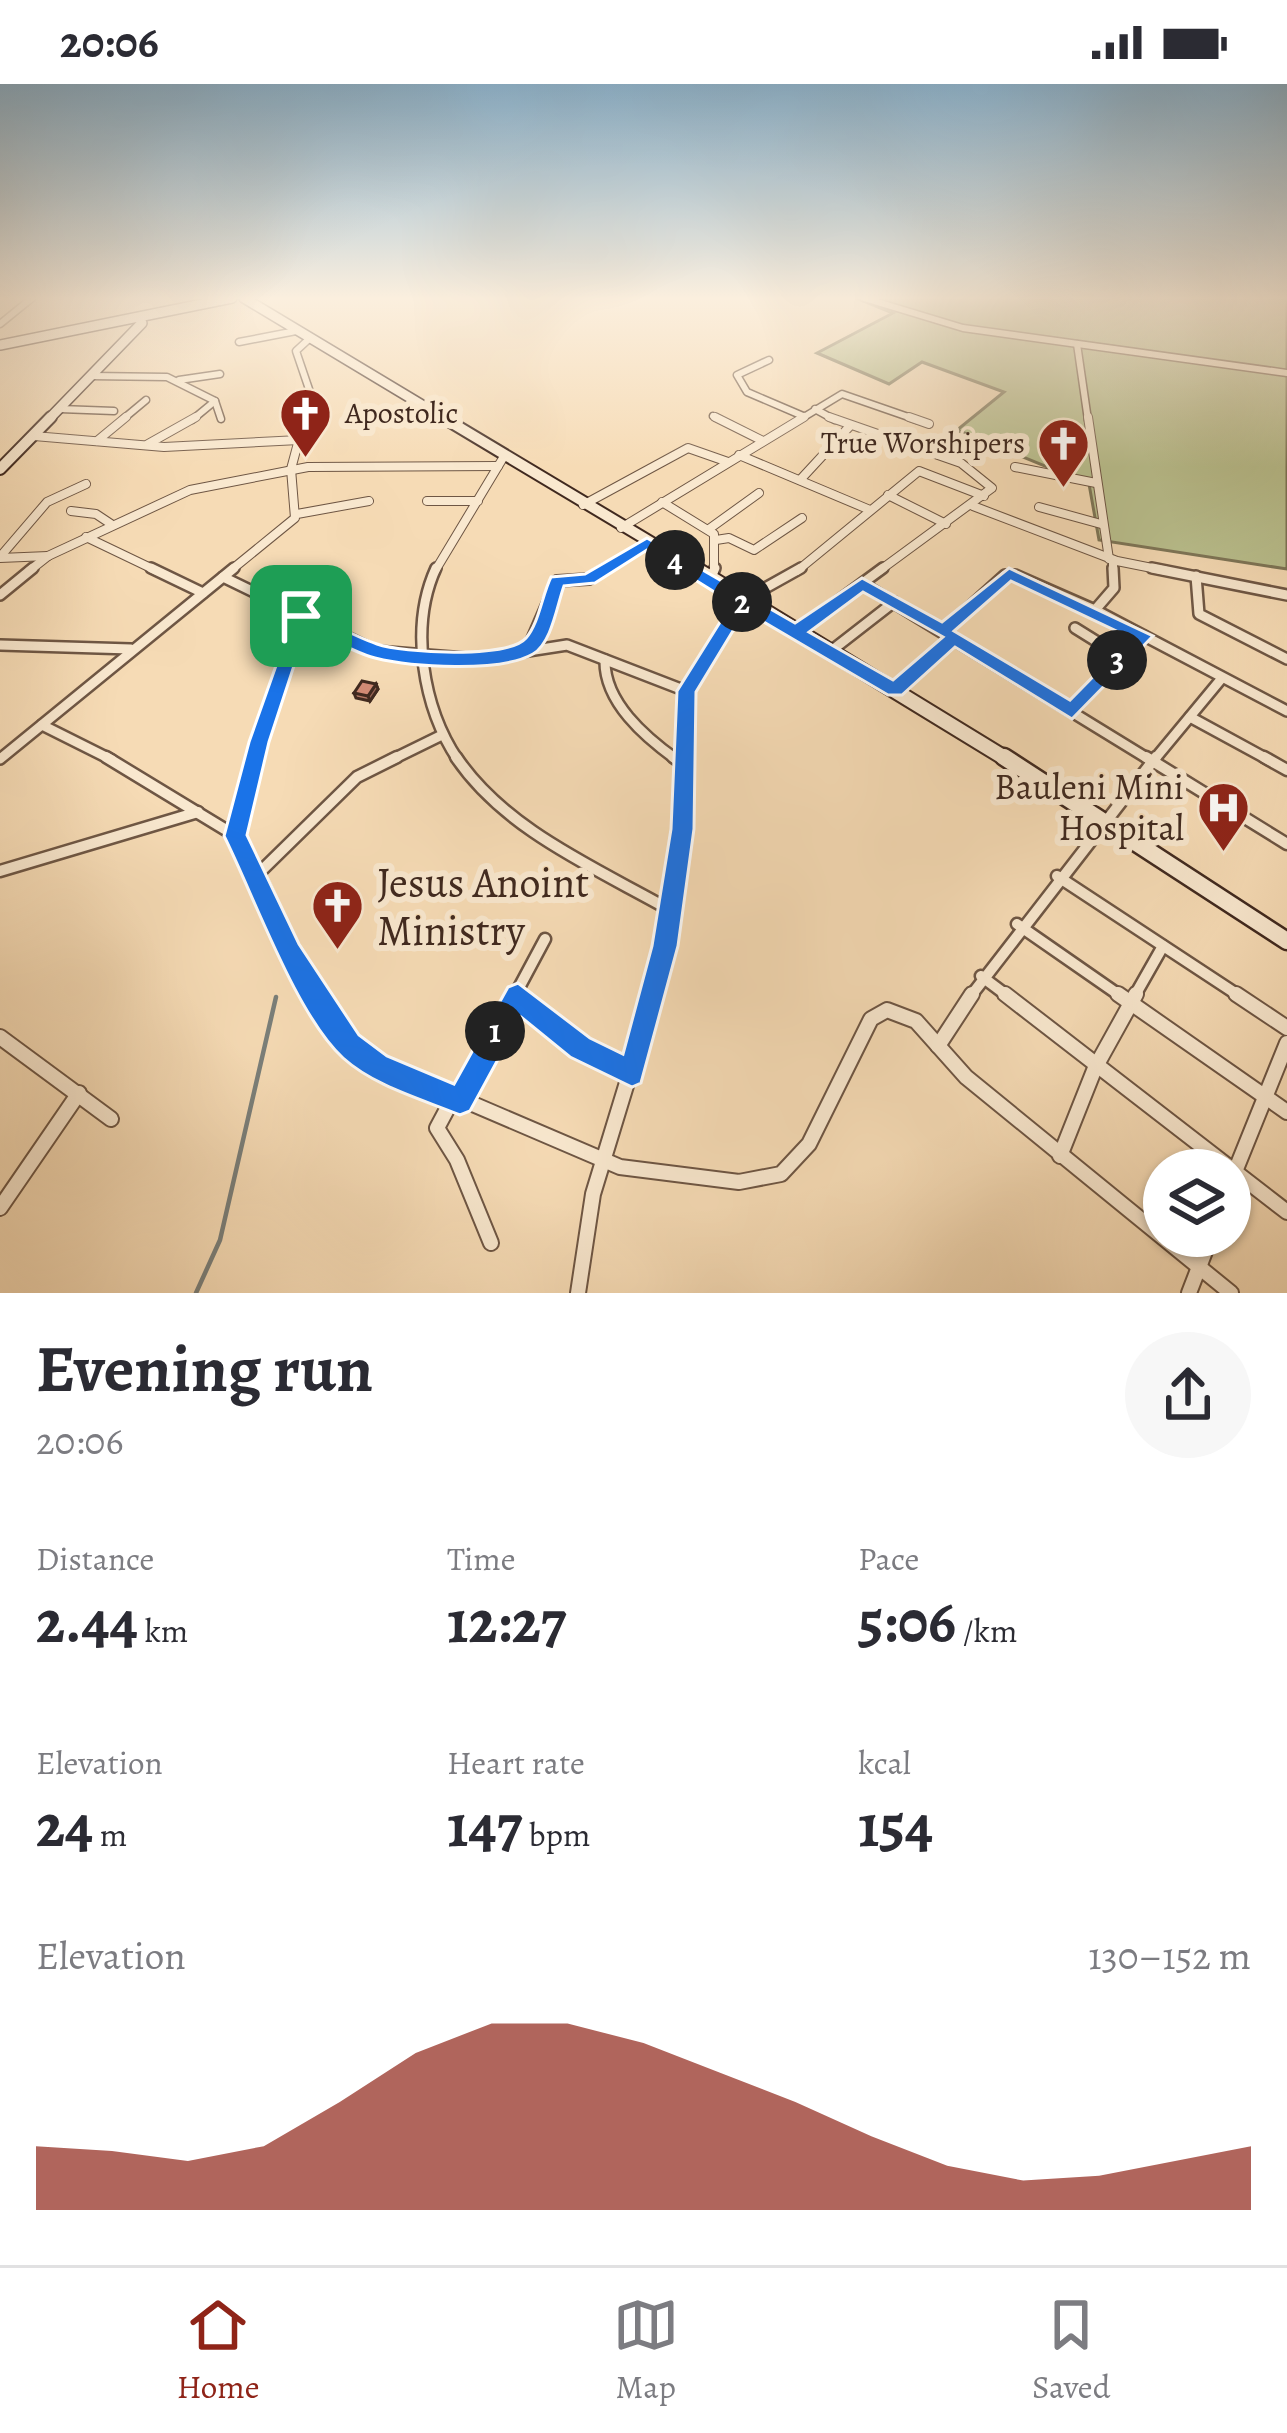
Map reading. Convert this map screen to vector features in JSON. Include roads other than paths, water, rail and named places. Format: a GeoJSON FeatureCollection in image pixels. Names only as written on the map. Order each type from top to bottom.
{"type":"FeatureCollection","features":[{"type":"Feature","properties":{"kind":"street"},"geometry":{"type":"LineString","coordinates":[[0,469],[108,354]]}},
{"type":"Feature","properties":{"kind":"street"},"geometry":{"type":"LineString","coordinates":[[297,514],[291,469],[311,394],[299,354]]}},
{"type":"Feature","properties":{"kind":"street"},"geometry":{"type":"LineString","coordinates":[[332,354],[500,462],[895,689],[1287,941]]}},
{"type":"Feature","properties":{"kind":"street"},"geometry":{"type":"LineString","coordinates":[[1078,354],[1114,588],[1096,610]]}},
{"type":"Feature","properties":{"kind":"street"},"geometry":{"type":"LineString","coordinates":[[1152,354],[1287,373]]}},
{"type":"Feature","properties":{"kind":"street"},"geometry":{"type":"LineString","coordinates":[[770,360],[737,375],[745,391],[803,416]]}},
{"type":"Feature","properties":{"kind":"street"},"geometry":{"type":"LineString","coordinates":[[91,376],[178,380],[220,374]]}},
{"type":"Feature","properties":{"kind":"street"},"geometry":{"type":"LineString","coordinates":[[178,380],[215,401],[221,419]]}},
{"type":"Feature","properties":{"kind":"street"},"geometry":{"type":"LineString","coordinates":[[621,528],[847,393],[929,424]]}},
{"type":"Feature","properties":{"kind":"street"},"geometry":{"type":"LineString","coordinates":[[97,441],[146,400]]}},
{"type":"Feature","properties":{"kind":"street"},"geometry":{"type":"LineString","coordinates":[[144,446],[190,422],[215,401]]}},
{"type":"Feature","properties":{"kind":"street"},"geometry":{"type":"LineString","coordinates":[[60,409],[114,411]]}},
{"type":"Feature","properties":{"kind":"street"},"geometry":{"type":"LineString","coordinates":[[796,632],[992,488],[975,470],[849,427],[815,409]]}},
{"type":"Feature","properties":{"kind":"street"},"geometry":{"type":"LineString","coordinates":[[713,416],[764,441]]}},
{"type":"Feature","properties":{"kind":"street"},"geometry":{"type":"LineString","coordinates":[[800,480],[849,427]]}},
{"type":"Feature","properties":{"kind":"street"},"geometry":{"type":"LineString","coordinates":[[34,436],[144,446],[299,440]]}},
{"type":"Feature","properties":{"kind":"street"},"geometry":{"type":"LineString","coordinates":[[582,505],[688,448],[728,462]]}},
{"type":"Feature","properties":{"kind":"street"},"geometry":{"type":"LineString","coordinates":[[739,455],[870,510]]}},
{"type":"Feature","properties":{"kind":"street"},"geometry":{"type":"LineString","coordinates":[[0,595],[48,556],[190,490],[291,469],[500,462]]}},
{"type":"Feature","properties":{"kind":"street"},"geometry":{"type":"LineString","coordinates":[[500,462],[428,589],[422,659],[440,736],[455,764],[500,808],[670,910]]}},
{"type":"Feature","properties":{"kind":"street"},"geometry":{"type":"LineString","coordinates":[[1015,467],[1096,484]]}},
{"type":"Feature","properties":{"kind":"street"},"geometry":{"type":"LineString","coordinates":[[578,1293],[586,1221],[632,1073],[670,910],[686,766],[686,691],[742,602],[795,573],[922,470],[984,496]]}},
{"type":"Feature","properties":{"kind":"street"},"geometry":{"type":"LineString","coordinates":[[0,557],[45,504],[86,484]]}},
{"type":"Feature","properties":{"kind":"street"},"geometry":{"type":"LineString","coordinates":[[710,529],[759,493]]}},
{"type":"Feature","properties":{"kind":"street"},"geometry":{"type":"LineString","coordinates":[[888,495],[946,524]]}},
{"type":"Feature","properties":{"kind":"street"},"geometry":{"type":"LineString","coordinates":[[0,759],[297,514],[369,501]]}},
{"type":"Feature","properties":{"kind":"street"},"geometry":{"type":"LineString","coordinates":[[427,501],[478,502]]}},
{"type":"Feature","properties":{"kind":"street"},"geometry":{"type":"LineString","coordinates":[[662,502],[710,529],[718,563],[709,580]]}},
{"type":"Feature","properties":{"kind":"street"},"geometry":{"type":"LineString","coordinates":[[973,506],[1111,560],[1287,595]]}},
{"type":"Feature","properties":{"kind":"street"},"geometry":{"type":"LineString","coordinates":[[1039,507],[1101,524]]}},
{"type":"Feature","properties":{"kind":"street"},"geometry":{"type":"LineString","coordinates":[[70,511],[96,514],[111,524]]}},
{"type":"Feature","properties":{"kind":"street"},"geometry":{"type":"LineString","coordinates":[[716,540],[729,538],[754,550],[802,518]]}},
{"type":"Feature","properties":{"kind":"street"},"geometry":{"type":"LineString","coordinates":[[86,537],[203,592]]}},
{"type":"Feature","properties":{"kind":"street"},"geometry":{"type":"LineString","coordinates":[[527,649],[539,634],[557,581],[589,579],[647,543]]}},
{"type":"Feature","properties":{"kind":"street"},"geometry":{"type":"LineString","coordinates":[[0,557],[48,556]]}},
{"type":"Feature","properties":{"kind":"street"},"geometry":{"type":"LineString","coordinates":[[944,631],[1009,574],[1096,610],[1287,711]]}},
{"type":"Feature","properties":{"kind":"street"},"geometry":{"type":"LineString","coordinates":[[1196,576],[1199,614],[1287,659]]}},
{"type":"Feature","properties":{"kind":"street"},"geometry":{"type":"LineString","coordinates":[[223,577],[365,648],[422,659],[478,659],[567,645],[686,691]]}},
{"type":"Feature","properties":{"kind":"street"},"geometry":{"type":"LineString","coordinates":[[862,584],[1287,844]]}},
{"type":"Feature","properties":{"kind":"street"},"geometry":{"type":"LineString","coordinates":[[831,652],[894,602]]}},
{"type":"Feature","properties":{"kind":"street"},"geometry":{"type":"LineString","coordinates":[[236,836],[259,742],[301,616]]}},
{"type":"Feature","properties":{"kind":"street"},"geometry":{"type":"LineString","coordinates":[[1076,628],[1120,656]]}},
{"type":"Feature","properties":{"kind":"street"},"geometry":{"type":"LineString","coordinates":[[1072,711],[1144,636]]}},
{"type":"Feature","properties":{"kind":"street"},"geometry":{"type":"LineString","coordinates":[[895,689],[954,638]]}},
{"type":"Feature","properties":{"kind":"street"},"geometry":{"type":"LineString","coordinates":[[0,645],[131,649]]}},
{"type":"Feature","properties":{"kind":"street"},"geometry":{"type":"LineString","coordinates":[[605,660],[602,672],[608,691],[659,747],[686,766]]}},
{"type":"Feature","properties":{"kind":"street"},"geometry":{"type":"LineString","coordinates":[[938,1046],[1017,924],[1100,822],[1157,762],[1222,678]]}},
{"type":"Feature","properties":{"kind":"street"},"geometry":{"type":"LineString","coordinates":[[1190,717],[1287,770]]}},
{"type":"Feature","properties":{"kind":"street"},"geometry":{"type":"LineString","coordinates":[[42,725],[236,836],[258,874],[283,939],[349,1045],[377,1066],[604,1161],[639,1172],[739,1182],[770,1178],[801,1157],[875,1014],[887,1010],[906,1016],[955,1067],[1231,1293]]}},
{"type":"Feature","properties":{"kind":"street"},"geometry":{"type":"LineString","coordinates":[[258,874],[357,777],[440,736]]}},
{"type":"Feature","properties":{"kind":"street"},"geometry":{"type":"LineString","coordinates":[[0,871],[198,812]]}},
{"type":"Feature","properties":{"kind":"street"},"geometry":{"type":"LineString","coordinates":[[1057,876],[1287,1028]]}},
{"type":"Feature","properties":{"kind":"street"},"geometry":{"type":"LineString","coordinates":[[1017,924],[1287,1112]]}},
{"type":"Feature","properties":{"kind":"street"},"geometry":{"type":"LineString","coordinates":[[491,1243],[462,1168],[437,1128],[518,997],[545,939]]}},
{"type":"Feature","properties":{"kind":"street"},"geometry":{"type":"LineString","coordinates":[[1060,1156],[1095,1069],[1163,946]]}},
{"type":"Feature","properties":{"kind":"street"},"geometry":{"type":"LineString","coordinates":[[981,976],[1196,1149]]}},
{"type":"Feature","properties":{"kind":"street"},"geometry":{"type":"LineString","coordinates":[[518,997],[580,1047],[632,1073]]}},
{"type":"Feature","properties":{"kind":"street"},"geometry":{"type":"LineString","coordinates":[[0,1036],[111,1120]]}},
{"type":"Feature","properties":{"kind":"street"},"geometry":{"type":"LineString","coordinates":[[1244,1149],[1287,1043]]}},
{"type":"Feature","properties":{"kind":"street"},"geometry":{"type":"LineString","coordinates":[[0,1208],[79,1093]]}},
{"type":"Feature","properties":{"kind":"street"},"geometry":{"type":"LineString","coordinates":[[1251,1190],[1287,1212]]}},
{"type":"Feature","properties":{"kind":"street"},"geometry":{"type":"LineString","coordinates":[[1189,1293],[1204,1257]]}},
{"type":"Feature","properties":{"kind":"waterway"},"geometry":{"type":"LineString","coordinates":[[196,1293],[220,1240],[276,997]]}},
{"type":"Feature","properties":{"kind":"place","name":"Apostolic"},"geometry":{"type":"Point","coordinates":[306,459]}},
{"type":"Feature","properties":{"kind":"place","name":"True Worshipers"},"geometry":{"type":"Point","coordinates":[1064,489]}},
{"type":"Feature","properties":{"kind":"place","name":"Bauleni Mini Hospital"},"geometry":{"type":"Point","coordinates":[1223,853]}},
{"type":"Feature","properties":{"kind":"place","name":"Jesus Anoint Ministry"},"geometry":{"type":"Point","coordinates":[338,952]}}]}
